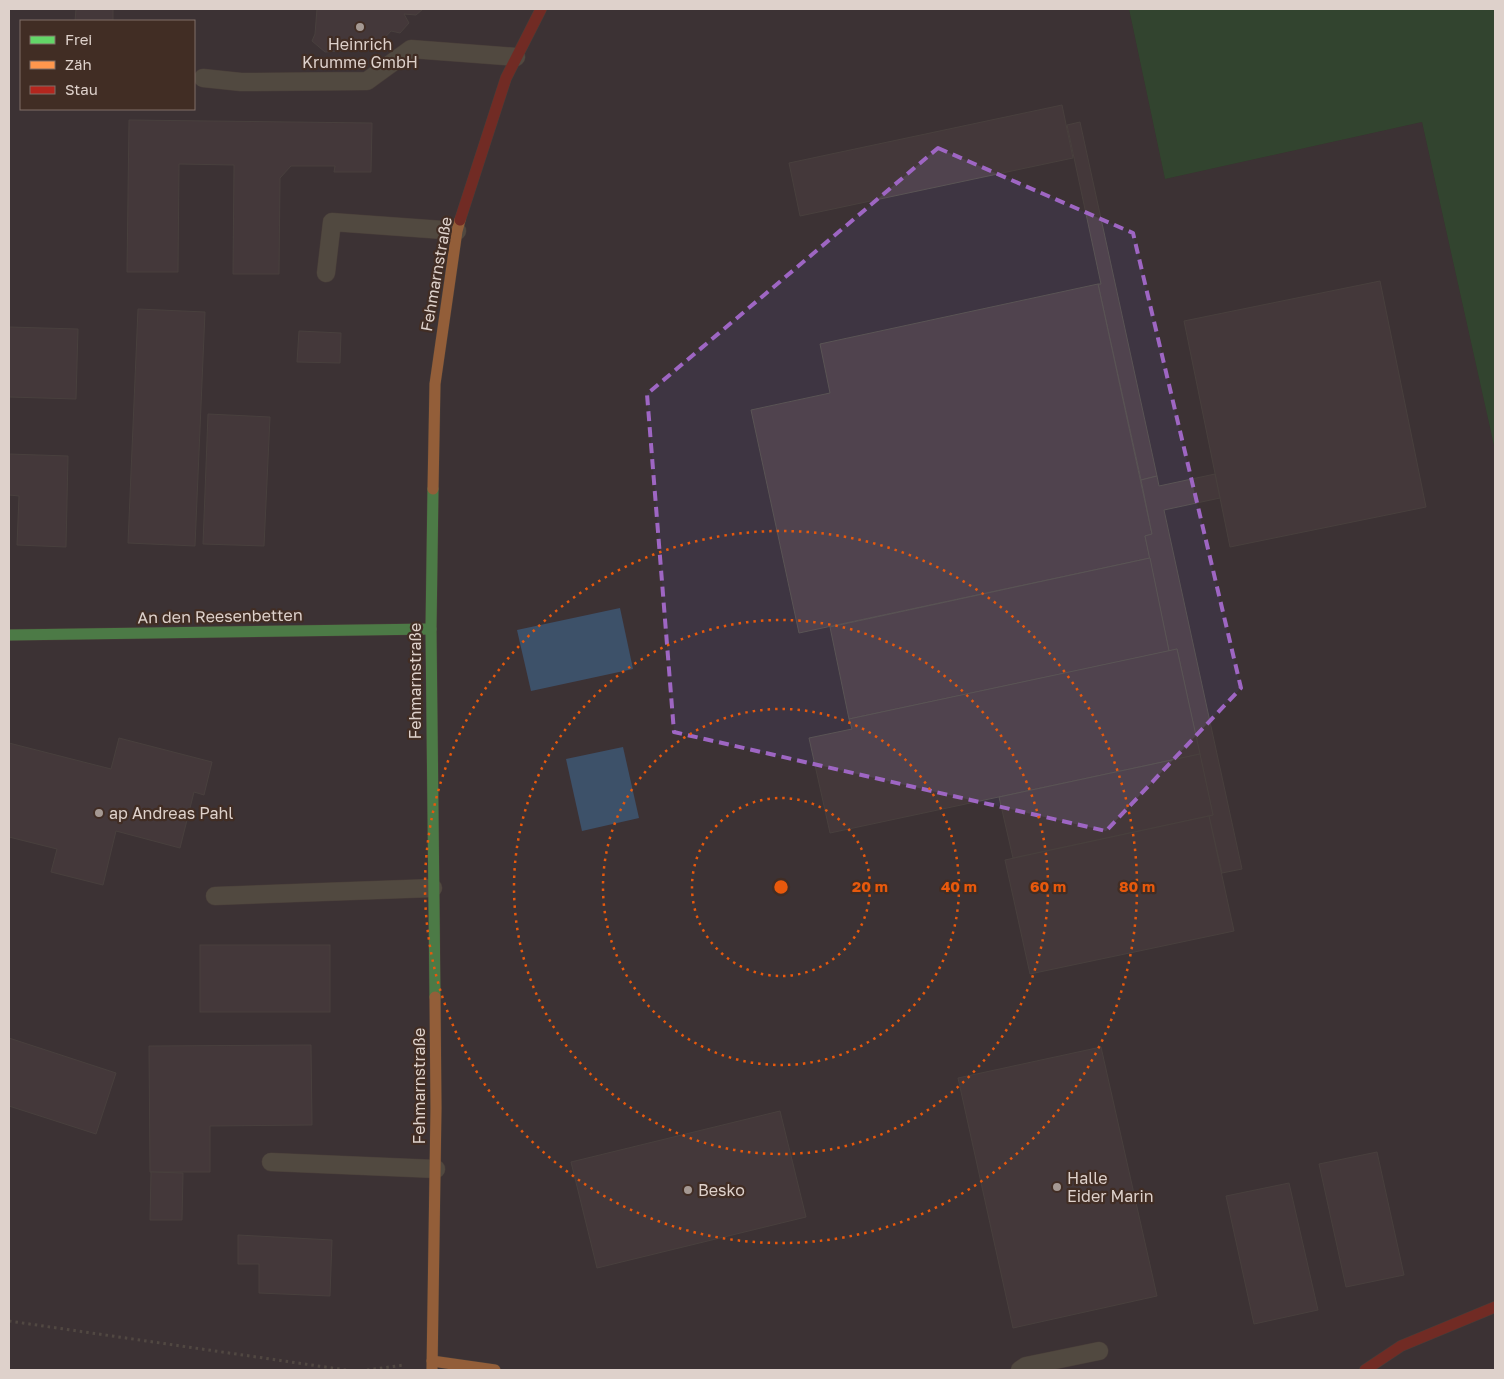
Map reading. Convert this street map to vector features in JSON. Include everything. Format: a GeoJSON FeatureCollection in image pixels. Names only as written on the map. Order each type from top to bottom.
{"type":"FeatureCollection","features":[{"type":"Feature","properties":{"kind":"street","name":"Fehmarnstraße"},"geometry":{"type":"LineString","coordinates":[[432,1366],[436,1169],[431,630],[435,384],[457,231],[506,78],[542,9]]}},
{"type":"Feature","properties":{"kind":"street","name":"An den Reesenbetten"},"geometry":{"type":"LineString","coordinates":[[9,635],[431,630]]}},
{"type":"Feature","properties":{"kind":"street"},"geometry":{"type":"LineString","coordinates":[[1365,1370],[1401,1346],[1495,1307]]}},
{"type":"Feature","properties":{"kind":"street"},"geometry":{"type":"LineString","coordinates":[[432,1366],[495,1370]]}},
{"type":"Feature","properties":{"kind":"lane"},"geometry":{"type":"LineString","coordinates":[[203,78],[241,82],[367,82],[411,49],[516,58]]}},
{"type":"Feature","properties":{"kind":"lane"},"geometry":{"type":"LineString","coordinates":[[326,273],[332,222],[457,231]]}},
{"type":"Feature","properties":{"kind":"lane"},"geometry":{"type":"LineString","coordinates":[[216,896],[433,888]]}},
{"type":"Feature","properties":{"kind":"lane"},"geometry":{"type":"LineString","coordinates":[[271,1162],[436,1169]]}},
{"type":"Feature","properties":{"kind":"lane"},"geometry":{"type":"LineString","coordinates":[[1020,1370],[1026,1366],[1099,1351]]}},
{"type":"Feature","properties":{"kind":"path"},"geometry":{"type":"LineString","coordinates":[[9,1321],[346,1370]]}},
{"type":"Feature","properties":{"kind":"path"},"geometry":{"type":"LineString","coordinates":[[367,1370],[432,1366]]}},
{"type":"Feature","properties":{"kind":"highlighted area"},"geometry":{"type":"Polygon","coordinates":[[[938,148],[1133,233],[1241,688],[1106,831],[674,732],[647,394],[938,148]]]}},
{"type":"Feature","properties":{"kind":"shaded area"},"geometry":{"type":"Polygon","coordinates":[[[9,9],[1129,9],[1165,179],[1422,122],[1495,450],[1495,1370],[9,1370],[9,9]]]}},
{"type":"Feature","properties":{"kind":"green space"},"geometry":{"type":"Polygon","coordinates":[[[1129,9],[1495,9],[1495,450],[1422,122],[1165,179],[1129,9]]]}},
{"type":"Feature","properties":{"kind":"water"},"geometry":{"type":"Polygon","coordinates":[[[620,608],[633,669],[531,691],[517,630],[620,608]]]}},
{"type":"Feature","properties":{"kind":"water"},"geometry":{"type":"Polygon","coordinates":[[[623,747],[639,818],[582,831],[566,759],[623,747]]]}},
{"type":"Feature","properties":{"kind":"building"},"geometry":{"type":"Polygon","coordinates":[[[76,9],[113,9],[113,20],[75,20],[76,9]]]}},
{"type":"Feature","properties":{"kind":"building","name":"Heinrich Krumme GmbH"},"geometry":{"type":"Polygon","coordinates":[[[317,9],[423,9],[416,15],[404,14],[409,23],[400,33],[391,31],[379,44],[351,39],[341,51],[325,52],[312,41],[315,34],[317,9]]]}},
{"type":"Feature","properties":{"kind":"building"},"geometry":{"type":"Polygon","coordinates":[[[1062,105],[1073,158],[800,216],[789,163],[1062,105]]]}},
{"type":"Feature","properties":{"kind":"building"},"geometry":{"type":"Polygon","coordinates":[[[129,120],[372,123],[371,172],[334,172],[335,166],[291,166],[280,178],[279,274],[233,274],[234,165],[179,164],[178,272],[127,272],[129,120]]]}},
{"type":"Feature","properties":{"kind":"building"},"geometry":{"type":"Polygon","coordinates":[[[1080,122],[1157,476],[1141,480],[1098,284],[1101,284],[1067,125],[1080,122]]]}},
{"type":"Feature","properties":{"kind":"building"},"geometry":{"type":"Polygon","coordinates":[[[1380,281],[1426,507],[1230,547],[1184,321],[1380,281]]]}},
{"type":"Feature","properties":{"kind":"building"},"geometry":{"type":"Polygon","coordinates":[[[1098,284],[1152,534],[1145,536],[1150,558],[799,633],[751,410],[830,393],[820,344],[1098,284]]]}},
{"type":"Feature","properties":{"kind":"building"},"geometry":{"type":"Polygon","coordinates":[[[138,309],[205,312],[195,546],[128,543],[138,309]]]}},
{"type":"Feature","properties":{"kind":"building"},"geometry":{"type":"Polygon","coordinates":[[[9,327],[78,329],[76,399],[9,397],[9,327]]]}},
{"type":"Feature","properties":{"kind":"building"},"geometry":{"type":"Polygon","coordinates":[[[299,331],[341,333],[340,363],[297,362],[299,331]]]}},
{"type":"Feature","properties":{"kind":"building"},"geometry":{"type":"Polygon","coordinates":[[[208,414],[270,417],[264,546],[203,544],[208,414]]]}},
{"type":"Feature","properties":{"kind":"building"},"geometry":{"type":"Polygon","coordinates":[[[9,454],[68,456],[66,547],[17,545],[19,496],[9,495],[9,454]]]}},
{"type":"Feature","properties":{"kind":"building"},"geometry":{"type":"Polygon","coordinates":[[[1215,474],[1220,498],[1164,510],[1242,869],[1222,873],[1209,816],[1213,815],[1177,649],[1169,651],[1145,536],[1152,534],[1141,480],[1157,476],[1159,486],[1215,474]]]}},
{"type":"Feature","properties":{"kind":"building"},"geometry":{"type":"Polygon","coordinates":[[[1150,558],[1169,651],[849,719],[830,627],[1150,558]]]}},
{"type":"Feature","properties":{"kind":"building"},"geometry":{"type":"Polygon","coordinates":[[[1177,649],[1200,754],[830,833],[809,738],[852,729],[849,719],[1177,649]]]}},
{"type":"Feature","properties":{"kind":"building","name":"ap Andreas Pahl"},"geometry":{"type":"Polygon","coordinates":[[[119,738],[212,762],[204,795],[194,792],[180,848],[116,831],[103,885],[51,872],[57,849],[9,837],[9,743],[111,769],[119,738]]]}},
{"type":"Feature","properties":{"kind":"building"},"geometry":{"type":"Polygon","coordinates":[[[1200,754],[1213,815],[1013,858],[999,797],[1200,754]]]}},
{"type":"Feature","properties":{"kind":"building"},"geometry":{"type":"Polygon","coordinates":[[[1209,816],[1234,931],[1030,974],[1005,860],[1209,816]]]}},
{"type":"Feature","properties":{"kind":"building"},"geometry":{"type":"Polygon","coordinates":[[[200,945],[330,945],[330,1012],[200,1012],[200,945]]]}},
{"type":"Feature","properties":{"kind":"building"},"geometry":{"type":"Polygon","coordinates":[[[9,1038],[116,1073],[96,1134],[9,1106],[9,1038]]]}},
{"type":"Feature","properties":{"kind":"building"},"geometry":{"type":"Polygon","coordinates":[[[311,1045],[312,1125],[210,1126],[210,1172],[150,1172],[149,1046],[311,1045]]]}},
{"type":"Feature","properties":{"kind":"building","name":"Halle Eider Marin"},"geometry":{"type":"Polygon","coordinates":[[[1101,1047],[1157,1296],[1013,1328],[958,1078],[1101,1047]]]}},
{"type":"Feature","properties":{"kind":"building","name":"Besko"},"geometry":{"type":"Polygon","coordinates":[[[780,1111],[806,1217],[597,1268],[571,1162],[780,1111]]]}},
{"type":"Feature","properties":{"kind":"building"},"geometry":{"type":"Polygon","coordinates":[[[1377,1152],[1404,1275],[1346,1287],[1319,1164],[1377,1152]]]}},
{"type":"Feature","properties":{"kind":"building"},"geometry":{"type":"Polygon","coordinates":[[[151,1172],[183,1173],[182,1220],[150,1220],[151,1172]]]}},
{"type":"Feature","properties":{"kind":"building"},"geometry":{"type":"Polygon","coordinates":[[[1289,1183],[1318,1310],[1254,1324],[1226,1196],[1289,1183]]]}},
{"type":"Feature","properties":{"kind":"building"},"geometry":{"type":"Polygon","coordinates":[[[238,1235],[332,1240],[330,1296],[259,1293],[259,1264],[238,1264],[238,1235]]]}},
{"type":"Feature","properties":{"kind":"traffic: fast"},"geometry":{"type":"LineString","coordinates":[[433,489],[431,629],[435,997]]}},
{"type":"Feature","properties":{"kind":"traffic: fast"},"geometry":{"type":"LineString","coordinates":[[9,635],[431,629]]}},
{"type":"Feature","properties":{"kind":"traffic: slow"},"geometry":{"type":"LineString","coordinates":[[433,489],[435,384],[460,220]]}},
{"type":"Feature","properties":{"kind":"traffic: slow"},"geometry":{"type":"LineString","coordinates":[[432,1370],[436,1108],[435,997]]}},
{"type":"Feature","properties":{"kind":"traffic: slow"},"geometry":{"type":"LineString","coordinates":[[432,1361],[495,1370]]}},
{"type":"Feature","properties":{"kind":"traffic: jam"},"geometry":{"type":"LineString","coordinates":[[460,220],[506,78],[541,9]]}},
{"type":"Feature","properties":{"kind":"traffic: jam"},"geometry":{"type":"LineString","coordinates":[[1365,1370],[1401,1346],[1495,1307]]}},
{"type":"Feature","properties":{"kind":"place","name":"Heinrich Krumme GmbH"},"geometry":{"type":"Point","coordinates":[360,27]}},
{"type":"Feature","properties":{"kind":"place","name":"ap Andreas Pahl"},"geometry":{"type":"Point","coordinates":[99,813]}},
{"type":"Feature","properties":{"kind":"place","name":"Halle Eider Marin"},"geometry":{"type":"Point","coordinates":[1057,1187]}},
{"type":"Feature","properties":{"kind":"place","name":"Besko"},"geometry":{"type":"Point","coordinates":[688,1190]}}]}
